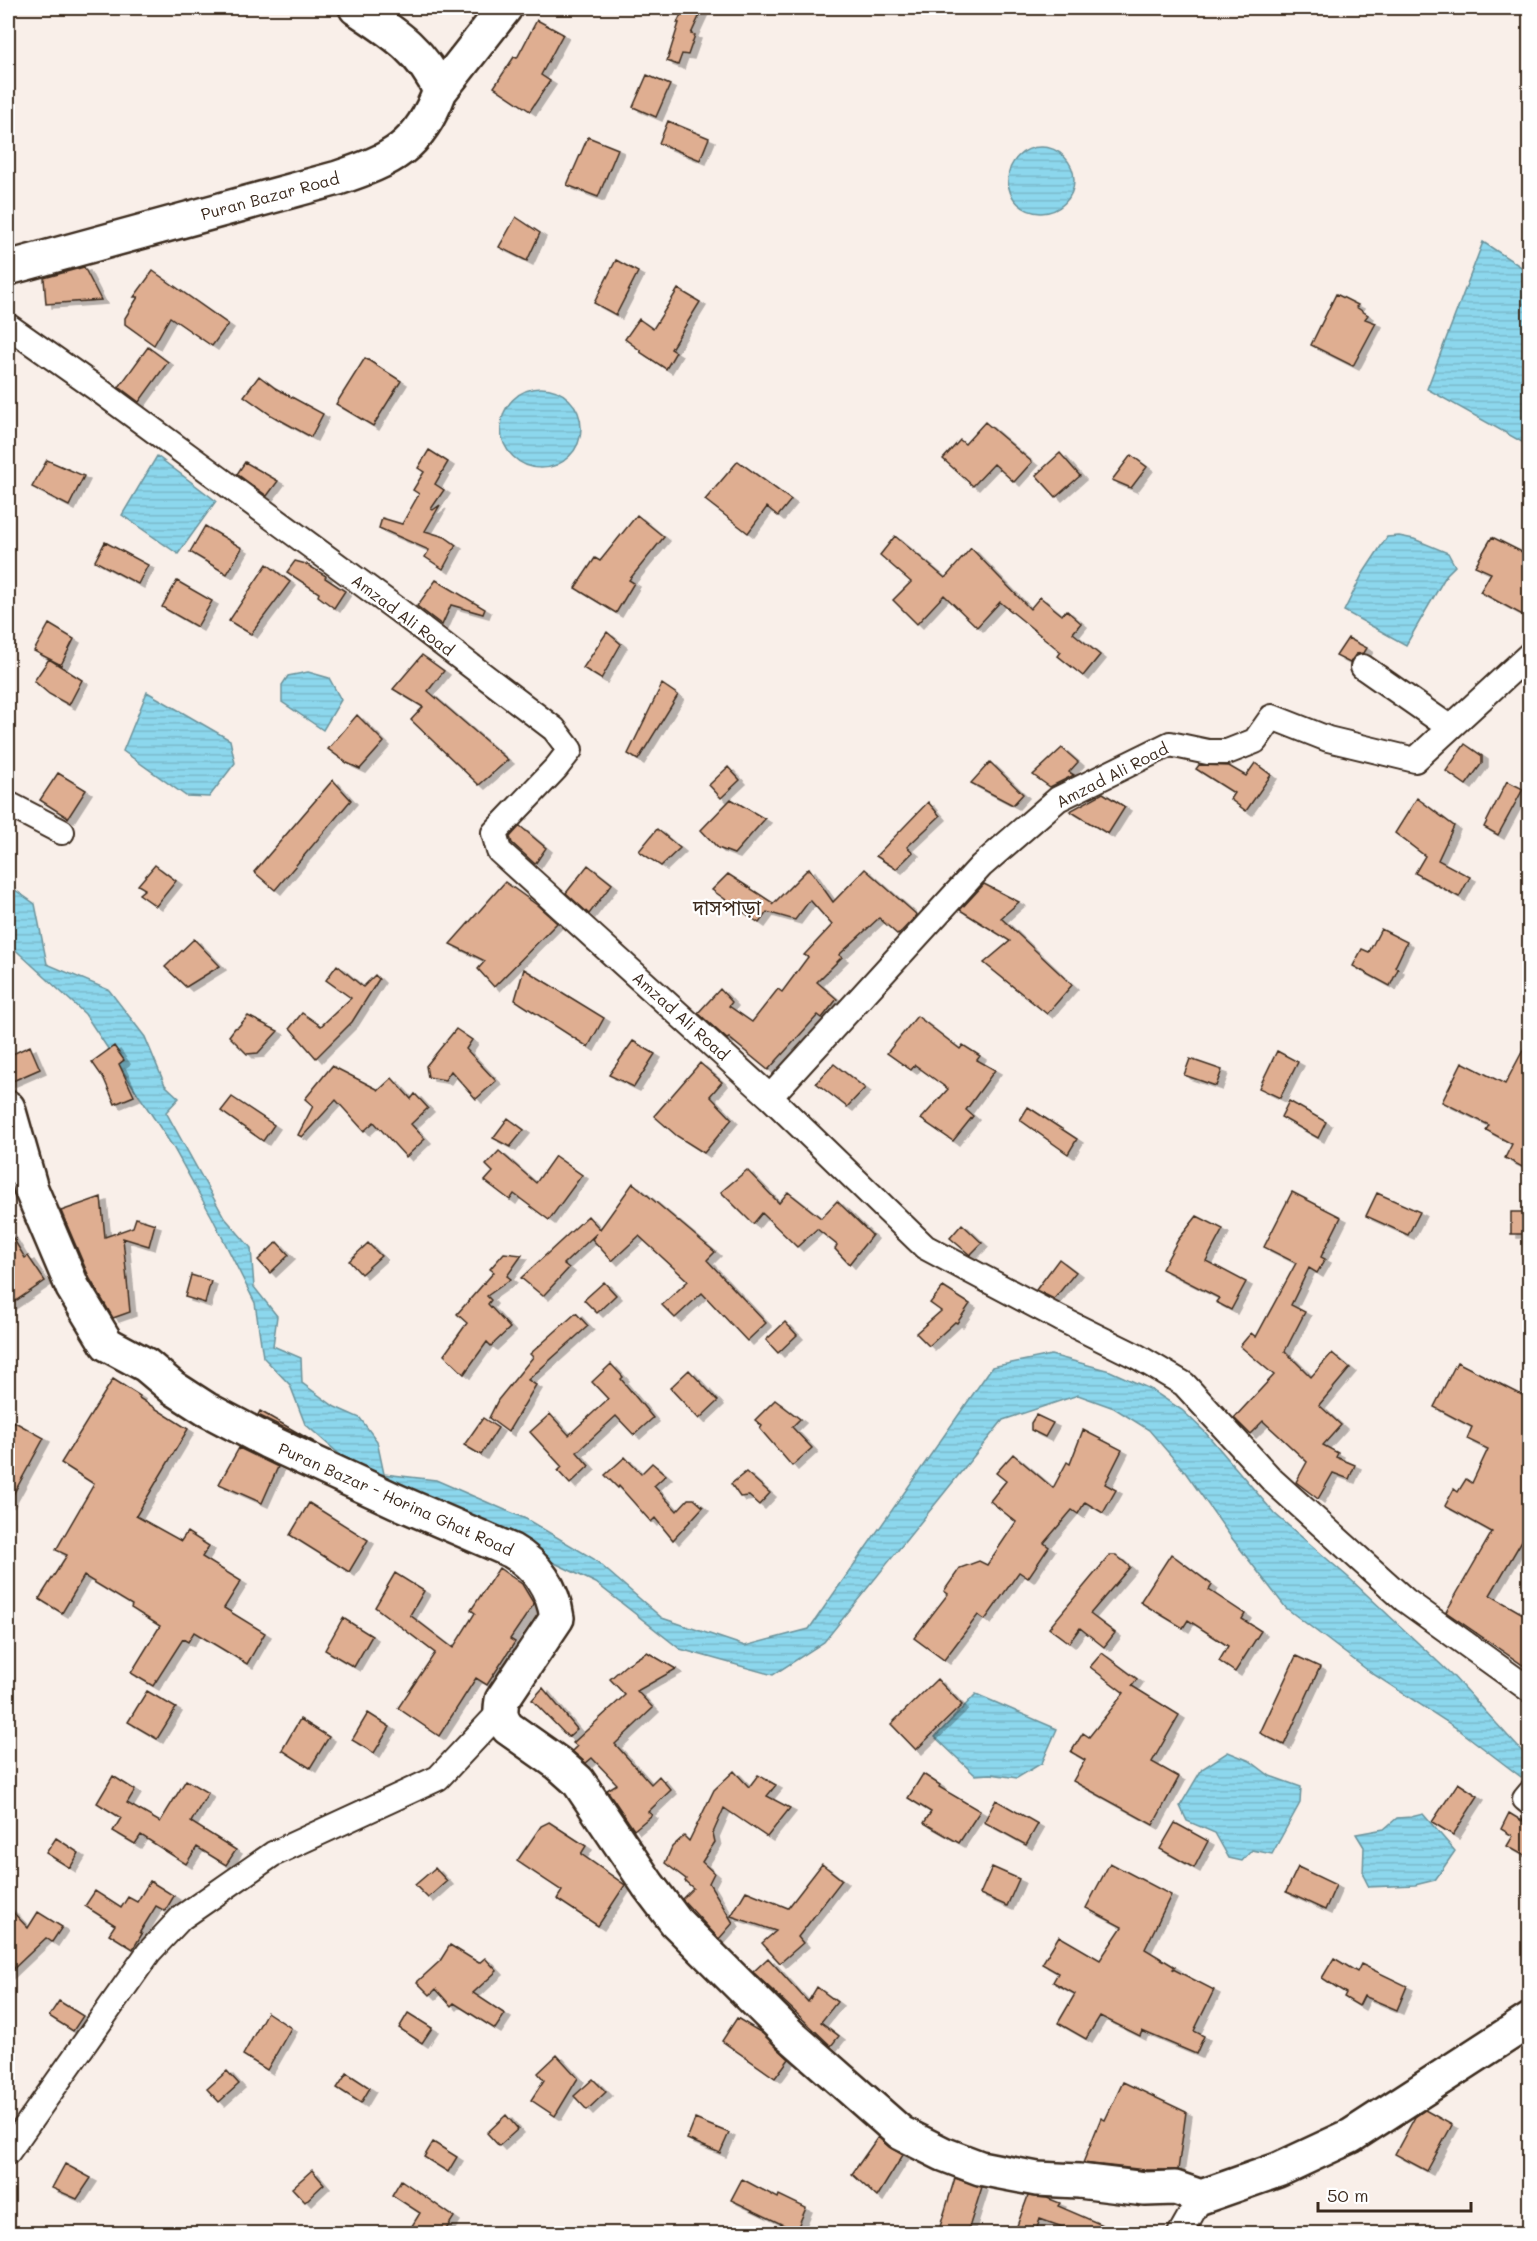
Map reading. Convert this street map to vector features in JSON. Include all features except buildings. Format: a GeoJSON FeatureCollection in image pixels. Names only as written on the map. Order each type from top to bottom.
{"type":"FeatureCollection","features":[{"type":"Feature","properties":{"kind":"main road"},"geometry":{"type":"LineString","coordinates":[[356,8],[405,44],[426,64],[440,92]]}},
{"type":"Feature","properties":{"kind":"main road","name":"Puran Bazar Road"},"geometry":{"type":"LineString","coordinates":[[8,268],[338,178],[374,166],[401,151],[420,132],[432,113],[440,92],[505,8]]}},
{"type":"Feature","properties":{"kind":"main road","name":"Puran Bazar - Horina Ghat Road"},"geometry":{"type":"LineString","coordinates":[[8,1108],[31,1189],[74,1288],[107,1344],[146,1365],[172,1387],[206,1409],[267,1441],[527,1559],[550,1590],[557,1618],[502,1700],[500,1712]]}},
{"type":"Feature","properties":{"kind":"main road"},"geometry":{"type":"LineString","coordinates":[[500,1712],[507,1728],[559,1764],[578,1781],[648,1885],[676,1922],[790,2035],[901,2133],[943,2154],[980,2168],[1037,2179],[1079,2181],[1145,2189],[1175,2188],[1201,2197],[1278,2170],[1351,2136],[1530,2020]]}},
{"type":"Feature","properties":{"kind":"street","name":"Amzad Ali Road"},"geometry":{"type":"LineString","coordinates":[[8,326],[398,610],[554,729],[570,750],[556,768],[494,833],[499,851],[770,1097],[981,866],[1058,799],[1170,744],[1208,752],[1227,752],[1255,741],[1272,717],[1328,739],[1415,760],[1530,654]]}},
{"type":"Feature","properties":{"kind":"street"},"geometry":{"type":"LineString","coordinates":[[1363,666],[1449,728]]}},
{"type":"Feature","properties":{"kind":"street"},"geometry":{"type":"LineString","coordinates":[[8,804],[62,832]]}},
{"type":"Feature","properties":{"kind":"street"},"geometry":{"type":"LineString","coordinates":[[770,1097],[925,1246],[1061,1319],[1138,1357],[1184,1384],[1273,1481],[1405,1600],[1530,1690]]}},
{"type":"Feature","properties":{"kind":"street"},"geometry":{"type":"LineString","coordinates":[[8,2152],[149,1952],[181,1918],[273,1854],[438,1778],[500,1712]]}},
{"type":"Feature","properties":{"kind":"street"},"geometry":{"type":"LineString","coordinates":[[1180,2234],[1201,2197]]}},
{"type":"Feature","properties":{"kind":"water"},"geometry":{"type":"Polygon","coordinates":[[[1041,147],[1054,150],[1064,157],[1071,167],[1074,180],[1071,193],[1064,203],[1054,210],[1041,213],[1028,210],[1018,203],[1011,193],[1008,180],[1011,167],[1018,157],[1028,150],[1041,147]]]}},
{"type":"Feature","properties":{"kind":"water"},"geometry":{"type":"Polygon","coordinates":[[[1483,242],[1529,272],[1529,446],[1427,389],[1483,242]]]}},
{"type":"Feature","properties":{"kind":"water"},"geometry":{"type":"Polygon","coordinates":[[[541,388],[556,391],[569,400],[578,413],[581,428],[578,443],[569,456],[556,465],[541,468],[526,465],[513,456],[504,443],[501,428],[504,413],[513,400],[526,391],[541,388]]]}},
{"type":"Feature","properties":{"kind":"water"},"geometry":{"type":"Polygon","coordinates":[[[157,456],[216,501],[178,554],[122,515],[157,456]]]}},
{"type":"Feature","properties":{"kind":"water"},"geometry":{"type":"Polygon","coordinates":[[[1399,536],[1414,539],[1448,553],[1455,566],[1447,574],[1406,645],[1344,611],[1362,575],[1387,537],[1399,536]]]}},
{"type":"Feature","properties":{"kind":"water"},"geometry":{"type":"Polygon","coordinates":[[[308,672],[329,678],[341,700],[323,730],[282,702],[282,685],[288,676],[308,672]]]}},
{"type":"Feature","properties":{"kind":"water"},"geometry":{"type":"Polygon","coordinates":[[[147,692],[230,740],[235,763],[209,797],[186,796],[123,751],[147,692]]]}},
{"type":"Feature","properties":{"kind":"water"},"geometry":{"type":"Polygon","coordinates":[[[8,885],[35,904],[47,964],[109,990],[145,1037],[165,1085],[179,1098],[166,1112],[224,1217],[251,1248],[254,1287],[277,1316],[273,1346],[301,1358],[302,1383],[335,1407],[360,1418],[377,1441],[384,1474],[436,1480],[526,1519],[594,1559],[662,1618],[745,1646],[809,1629],[992,1367],[1051,1355],[1110,1371],[1150,1389],[1182,1410],[1205,1432],[1275,1514],[1348,1577],[1452,1675],[1529,1759],[1529,1783],[1458,1729],[1370,1672],[1286,1608],[1231,1537],[1185,1472],[1149,1430],[1114,1408],[1078,1395],[1003,1420],[824,1642],[773,1675],[680,1649],[596,1583],[507,1540],[378,1488],[305,1424],[290,1385],[263,1357],[255,1303],[212,1217],[173,1147],[85,1014],[8,943],[8,885]]]}},
{"type":"Feature","properties":{"kind":"water"},"geometry":{"type":"Polygon","coordinates":[[[976,1694],[1057,1729],[1042,1763],[1017,1778],[991,1774],[975,1775],[935,1737],[976,1694]]]}},
{"type":"Feature","properties":{"kind":"water"},"geometry":{"type":"Polygon","coordinates":[[[1228,1752],[1250,1761],[1270,1776],[1301,1787],[1300,1803],[1272,1854],[1252,1850],[1242,1861],[1229,1858],[1215,1833],[1187,1821],[1180,1806],[1202,1769],[1228,1752]]]}},
{"type":"Feature","properties":{"kind":"water"},"geometry":{"type":"Polygon","coordinates":[[[1423,1814],[1455,1851],[1435,1880],[1415,1885],[1369,1887],[1363,1875],[1364,1847],[1356,1834],[1384,1829],[1397,1818],[1423,1814]]]}},
{"type":"Feature","properties":{"kind":"district","name":"দাসপাড়া"},"geometry":{"type":"Point","coordinates":[727,908]}}]}
